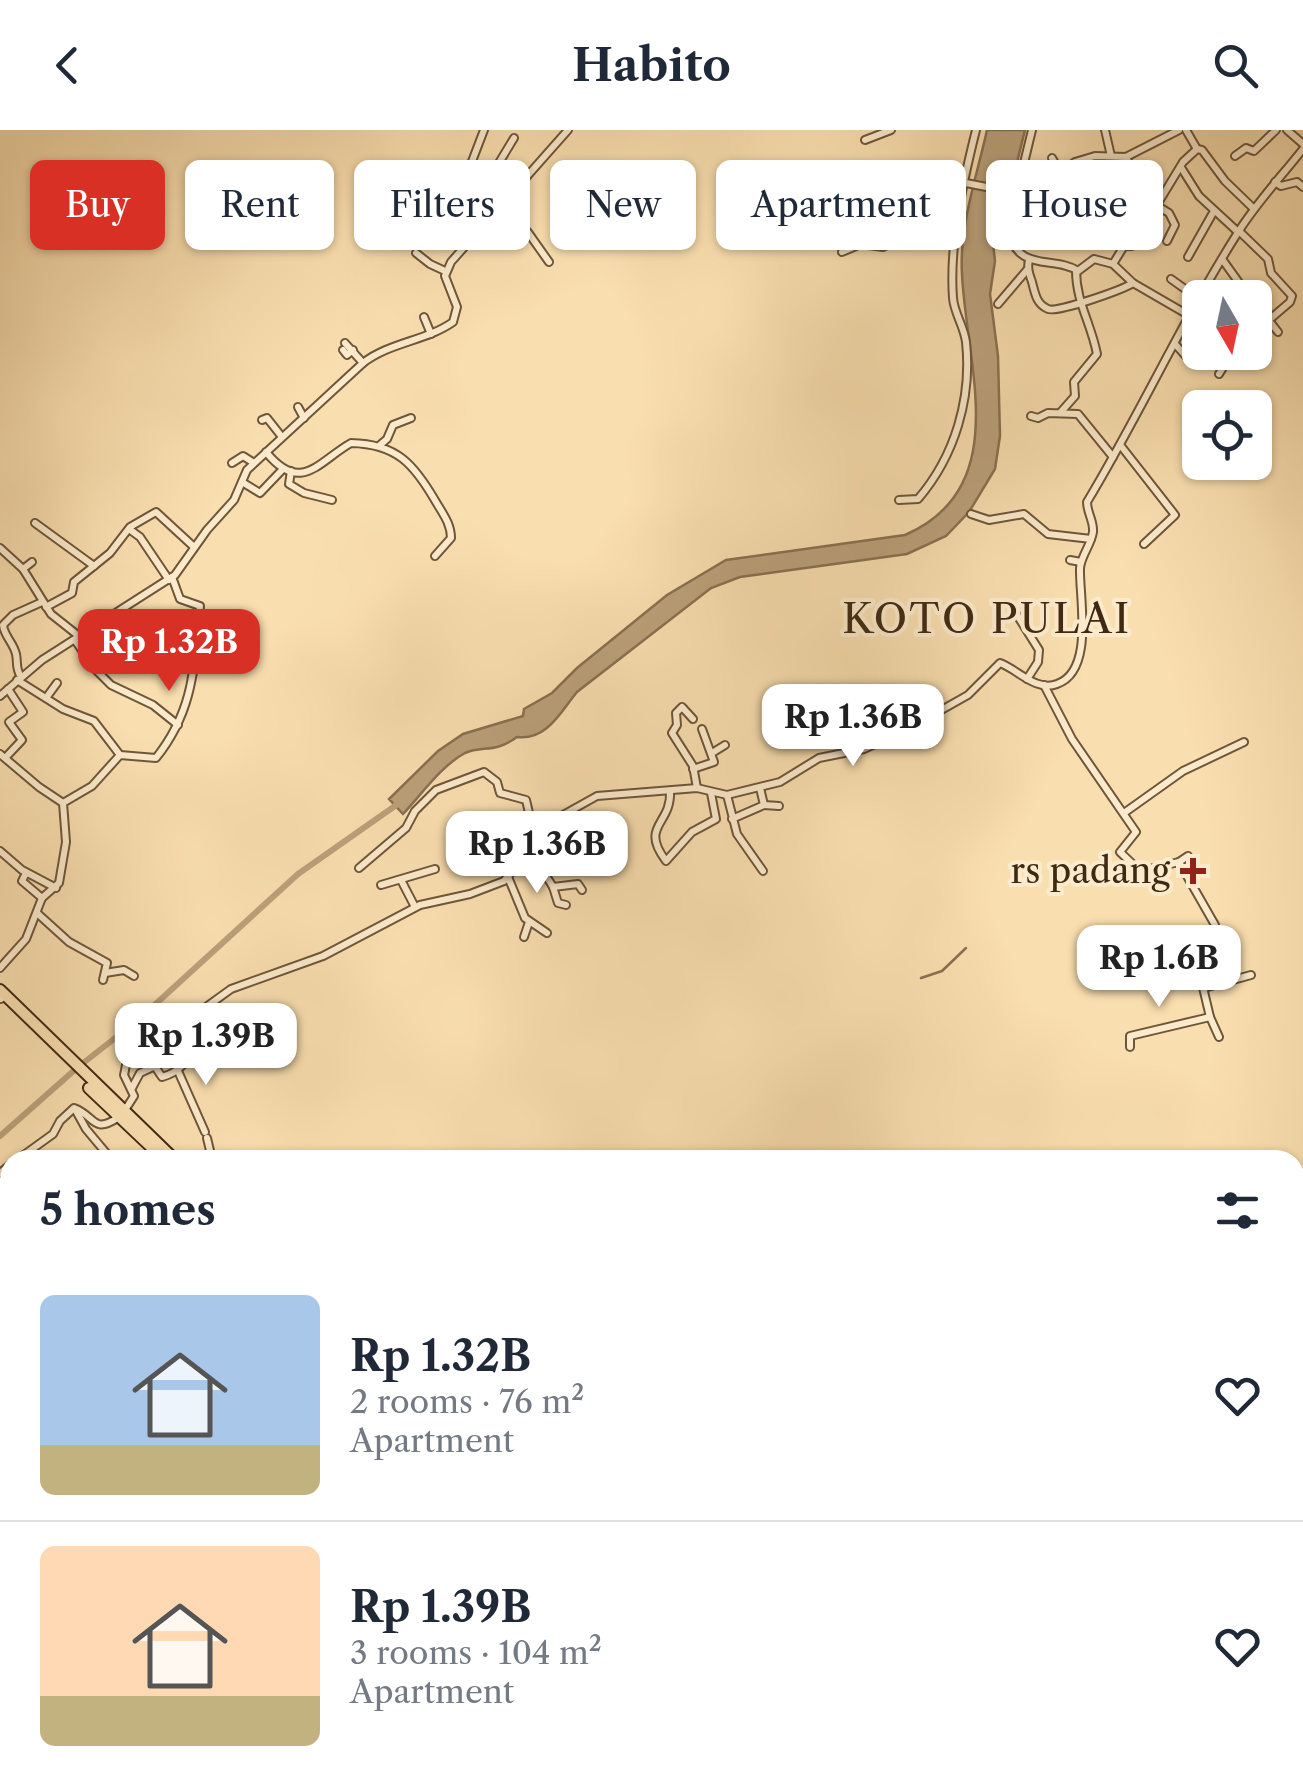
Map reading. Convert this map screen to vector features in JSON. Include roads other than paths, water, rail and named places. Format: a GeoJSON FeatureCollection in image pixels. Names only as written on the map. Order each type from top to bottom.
{"type":"FeatureCollection","features":[{"type":"Feature","properties":{"kind":"highway"},"geometry":{"type":"LineString","coordinates":[[0,990],[49,1044]]}},
{"type":"Feature","properties":{"kind":"highway"},"geometry":{"type":"LineString","coordinates":[[0,998],[155,1150]]}},
{"type":"Feature","properties":{"kind":"highway"},"geometry":{"type":"LineString","coordinates":[[121,1114],[163,1150]]}},
{"type":"Feature","properties":{"kind":"street"},"geometry":{"type":"LineString","coordinates":[[470,160],[484,130]]}},
{"type":"Feature","properties":{"kind":"street"},"geometry":{"type":"LineString","coordinates":[[530,172],[568,130]]}},
{"type":"Feature","properties":{"kind":"street"},"geometry":{"type":"LineString","coordinates":[[865,140],[891,130]]}},
{"type":"Feature","properties":{"kind":"street"},"geometry":{"type":"LineString","coordinates":[[966,191],[976,130]]}},
{"type":"Feature","properties":{"kind":"street"},"geometry":{"type":"LineString","coordinates":[[1024,160],[1032,130]]}},
{"type":"Feature","properties":{"kind":"street"},"geometry":{"type":"LineString","coordinates":[[1106,130],[1111,156]]}},
{"type":"Feature","properties":{"kind":"street"},"geometry":{"type":"LineString","coordinates":[[1081,160],[1126,157],[1183,130],[1254,209]]}},
{"type":"Feature","properties":{"kind":"street"},"geometry":{"type":"LineString","coordinates":[[1235,156],[1246,148],[1254,151],[1276,130]]}},
{"type":"Feature","properties":{"kind":"street"},"geometry":{"type":"LineString","coordinates":[[1210,280],[1238,231],[1303,146],[1287,130]]}},
{"type":"Feature","properties":{"kind":"street"},"geometry":{"type":"LineString","coordinates":[[501,160],[514,138]]}},
{"type":"Feature","properties":{"kind":"street"},"geometry":{"type":"LineString","coordinates":[[1163,193],[1183,162],[1197,149]]}},
{"type":"Feature","properties":{"kind":"street"},"geometry":{"type":"LineString","coordinates":[[1182,168],[1214,212],[1268,259],[1270,273],[1292,296],[1272,317]]}},
{"type":"Feature","properties":{"kind":"street"},"geometry":{"type":"LineString","coordinates":[[1275,182],[1280,186],[1298,182],[1303,187]]}},
{"type":"Feature","properties":{"kind":"street"},"geometry":{"type":"LineString","coordinates":[[968,183],[986,187]]}},
{"type":"Feature","properties":{"kind":"street"},"geometry":{"type":"LineString","coordinates":[[1163,210],[1175,225],[1167,241]]}},
{"type":"Feature","properties":{"kind":"street"},"geometry":{"type":"LineString","coordinates":[[1188,257],[1214,212]]}},
{"type":"Feature","properties":{"kind":"street"},"geometry":{"type":"LineString","coordinates":[[530,236],[549,262]]}},
{"type":"Feature","properties":{"kind":"street"},"geometry":{"type":"LineString","coordinates":[[446,271],[464,250]]}},
{"type":"Feature","properties":{"kind":"street"},"geometry":{"type":"LineString","coordinates":[[842,252],[847,250]]}},
{"type":"Feature","properties":{"kind":"street"},"geometry":{"type":"LineString","coordinates":[[899,500],[918,499],[938,473],[953,440],[966,394],[966,342],[953,302],[956,250]]}},
{"type":"Feature","properties":{"kind":"street"},"geometry":{"type":"LineString","coordinates":[[1020,250],[1045,265],[1067,264],[1076,270],[1093,259],[1113,264],[1133,284],[1182,312]]}},
{"type":"Feature","properties":{"kind":"street"},"geometry":{"type":"LineString","coordinates":[[1113,264],[1122,250]]}},
{"type":"Feature","properties":{"kind":"street"},"geometry":{"type":"LineString","coordinates":[[0,696],[19,678],[171,578],[234,500],[254,464],[363,363],[454,322],[458,312],[446,271],[416,253]]}},
{"type":"Feature","properties":{"kind":"street"},"geometry":{"type":"LineString","coordinates":[[1029,258],[1027,270],[1035,296],[1045,308],[1057,311],[1114,294],[1133,284]]}},
{"type":"Feature","properties":{"kind":"street"},"geometry":{"type":"LineString","coordinates":[[1222,259],[1234,280]]}},
{"type":"Feature","properties":{"kind":"street"},"geometry":{"type":"LineString","coordinates":[[998,304],[1027,270]]}},
{"type":"Feature","properties":{"kind":"street"},"geometry":{"type":"LineString","coordinates":[[1060,414],[1075,396],[1075,380],[1097,354],[1078,302],[1076,270]]}},
{"type":"Feature","properties":{"kind":"street"},"geometry":{"type":"LineString","coordinates":[[1171,279],[1182,286]]}},
{"type":"Feature","properties":{"kind":"street"},"geometry":{"type":"LineString","coordinates":[[424,317],[431,334]]}},
{"type":"Feature","properties":{"kind":"street"},"geometry":{"type":"LineString","coordinates":[[1272,324],[1278,332]]}},
{"type":"Feature","properties":{"kind":"street"},"geometry":{"type":"LineString","coordinates":[[74,1108],[102,1126],[121,1114],[134,1096],[124,1069],[231,989],[323,956],[416,907],[481,890],[508,877],[520,840],[596,796],[697,788],[727,796],[760,788],[788,778],[818,758],[864,750],[906,730],[968,695],[998,664],[1006,664],[1044,684],[1061,682],[1082,646],[1080,562],[1093,526],[1087,502],[1182,331]]}},
{"type":"Feature","properties":{"kind":"street"},"geometry":{"type":"LineString","coordinates":[[1175,344],[1182,352]]}},
{"type":"Feature","properties":{"kind":"street"},"geometry":{"type":"LineString","coordinates":[[344,346],[347,355],[353,350],[363,363]]}},
{"type":"Feature","properties":{"kind":"street"},"geometry":{"type":"LineString","coordinates":[[1219,374],[1222,370]]}},
{"type":"Feature","properties":{"kind":"street"},"geometry":{"type":"LineString","coordinates":[[298,408],[304,418]]}},
{"type":"Feature","properties":{"kind":"street"},"geometry":{"type":"LineString","coordinates":[[1031,416],[1078,414],[1114,457]]}},
{"type":"Feature","properties":{"kind":"street"},"geometry":{"type":"LineString","coordinates":[[262,420],[267,418],[282,437]]}},
{"type":"Feature","properties":{"kind":"street"},"geometry":{"type":"LineString","coordinates":[[380,445],[393,425],[411,418]]}},
{"type":"Feature","properties":{"kind":"street"},"geometry":{"type":"LineString","coordinates":[[242,482],[260,493],[287,471],[322,467],[349,443],[380,445],[414,466],[448,522],[451,538],[436,556]]}},
{"type":"Feature","properties":{"kind":"street"},"geometry":{"type":"LineString","coordinates":[[1121,446],[1176,514],[1144,544]]}},
{"type":"Feature","properties":{"kind":"street"},"geometry":{"type":"LineString","coordinates":[[266,452],[287,471],[289,484],[304,493],[332,500]]}},
{"type":"Feature","properties":{"kind":"street"},"geometry":{"type":"LineString","coordinates":[[232,464],[242,456],[254,464]]}},
{"type":"Feature","properties":{"kind":"street"},"geometry":{"type":"LineString","coordinates":[[120,755],[94,721],[46,698],[19,678],[15,651],[3,632],[3,624],[14,614],[72,593],[72,583],[110,553],[129,529],[158,512],[194,547]]}},
{"type":"Feature","properties":{"kind":"street"},"geometry":{"type":"LineString","coordinates":[[971,514],[989,520],[1024,514],[1048,534],[1090,539]]}},
{"type":"Feature","properties":{"kind":"street"},"geometry":{"type":"LineString","coordinates":[[35,523],[94,566]]}},
{"type":"Feature","properties":{"kind":"street"},"geometry":{"type":"LineString","coordinates":[[120,755],[156,758],[178,726],[192,687],[200,606],[180,599],[171,578],[129,529]]}},
{"type":"Feature","properties":{"kind":"street"},"geometry":{"type":"LineString","coordinates":[[0,548],[23,569],[44,604],[78,638],[88,658],[114,688],[155,706],[178,726]]}},
{"type":"Feature","properties":{"kind":"street"},"geometry":{"type":"LineString","coordinates":[[1070,560],[1080,562]]}},
{"type":"Feature","properties":{"kind":"street"},"geometry":{"type":"LineString","coordinates":[[23,569],[32,562]]}},
{"type":"Feature","properties":{"kind":"street"},"geometry":{"type":"LineString","coordinates":[[1016,615],[1040,650],[1038,662],[1027,678]]}},
{"type":"Feature","properties":{"kind":"street"},"geometry":{"type":"LineString","coordinates":[[88,658],[98,650]]}},
{"type":"Feature","properties":{"kind":"street"},"geometry":{"type":"LineString","coordinates":[[46,698],[57,682]]}},
{"type":"Feature","properties":{"kind":"street"},"geometry":{"type":"LineString","coordinates":[[1044,684],[1072,739],[1136,834],[1120,852],[1136,869],[1147,870],[1188,856]]}},
{"type":"Feature","properties":{"kind":"street"},"geometry":{"type":"LineString","coordinates":[[8,689],[22,712],[9,722],[22,740],[3,756],[63,803]]}},
{"type":"Feature","properties":{"kind":"street"},"geometry":{"type":"LineString","coordinates":[[693,719],[682,707],[676,713],[678,725],[672,734],[693,770],[697,788]]}},
{"type":"Feature","properties":{"kind":"street"},"geometry":{"type":"LineString","coordinates":[[693,770],[713,764],[702,729]]}},
{"type":"Feature","properties":{"kind":"street"},"geometry":{"type":"LineString","coordinates":[[1124,813],[1183,771],[1244,742]]}},
{"type":"Feature","properties":{"kind":"street"},"geometry":{"type":"LineString","coordinates":[[712,753],[725,745]]}},
{"type":"Feature","properties":{"kind":"street"},"geometry":{"type":"LineString","coordinates":[[63,803],[92,786],[120,755]]}},
{"type":"Feature","properties":{"kind":"street"},"geometry":{"type":"LineString","coordinates":[[360,868],[406,828],[436,790],[484,772],[497,782],[500,793],[526,800],[534,834]]}},
{"type":"Feature","properties":{"kind":"street"},"geometry":{"type":"LineString","coordinates":[[760,788],[764,805]]}},
{"type":"Feature","properties":{"kind":"street"},"geometry":{"type":"LineString","coordinates":[[670,790],[669,808],[653,841],[668,861],[692,832],[716,819],[711,793]]}},
{"type":"Feature","properties":{"kind":"street"},"geometry":{"type":"LineString","coordinates":[[727,796],[742,843],[762,871]]}},
{"type":"Feature","properties":{"kind":"street"},"geometry":{"type":"LineString","coordinates":[[0,968],[26,939],[42,898],[56,888],[66,842],[63,803]]}},
{"type":"Feature","properties":{"kind":"street"},"geometry":{"type":"LineString","coordinates":[[732,819],[764,805],[779,806]]}},
{"type":"Feature","properties":{"kind":"street"},"geometry":{"type":"LineString","coordinates":[[0,851],[26,873],[56,888]]}},
{"type":"Feature","properties":{"kind":"street"},"geometry":{"type":"LineString","coordinates":[[1179,862],[1215,927],[1192,942],[1210,1017],[1220,1038]]}},
{"type":"Feature","properties":{"kind":"street"},"geometry":{"type":"LineString","coordinates":[[515,863],[543,871],[558,902],[566,905]]}},
{"type":"Feature","properties":{"kind":"street"},"geometry":{"type":"LineString","coordinates":[[381,885],[435,869]]}},
{"type":"Feature","properties":{"kind":"street"},"geometry":{"type":"LineString","coordinates":[[26,873],[22,881],[42,898]]}},
{"type":"Feature","properties":{"kind":"street"},"geometry":{"type":"LineString","coordinates":[[508,877],[520,910],[529,922],[548,933]]}},
{"type":"Feature","properties":{"kind":"street"},"geometry":{"type":"LineString","coordinates":[[401,880],[416,907]]}},
{"type":"Feature","properties":{"kind":"street"},"geometry":{"type":"LineString","coordinates":[[554,887],[578,884],[582,890]]}},
{"type":"Feature","properties":{"kind":"street"},"geometry":{"type":"LineString","coordinates":[[38,913],[68,942],[106,962],[104,976],[124,970],[134,976]]}},
{"type":"Feature","properties":{"kind":"street"},"geometry":{"type":"LineString","coordinates":[[524,937],[529,922]]}},
{"type":"Feature","properties":{"kind":"street"},"geometry":{"type":"LineString","coordinates":[[1204,988],[1250,975]]}},
{"type":"Feature","properties":{"kind":"street"},"geometry":{"type":"LineString","coordinates":[[1130,1041],[1210,1017]]}},
{"type":"Feature","properties":{"kind":"street"},"geometry":{"type":"LineString","coordinates":[[176,1030],[190,1036],[203,1060]]}},
{"type":"Feature","properties":{"kind":"street"},"geometry":{"type":"LineString","coordinates":[[146,1053],[162,1077],[189,1060],[196,1045]]}},
{"type":"Feature","properties":{"kind":"street"},"geometry":{"type":"LineString","coordinates":[[132,1088],[140,1073],[153,1067]]}},
{"type":"Feature","properties":{"kind":"street"},"geometry":{"type":"LineString","coordinates":[[178,1070],[210,1150]]}},
{"type":"Feature","properties":{"kind":"street"},"geometry":{"type":"LineString","coordinates":[[31,1150],[53,1134],[74,1108]]}},
{"type":"Feature","properties":{"kind":"street"},"geometry":{"type":"LineString","coordinates":[[74,1108],[105,1150]]}},
{"type":"Feature","properties":{"kind":"waterway"},"geometry":{"type":"LineString","coordinates":[[0,1136],[137,1021],[298,874],[402,801]]}},
{"type":"Feature","properties":{"kind":"waterway"},"geometry":{"type":"LineString","coordinates":[[921,978],[942,971],[966,948]]}},
{"type":"Feature","properties":{"kind":"place","name":"rs padang"},"geometry":{"type":"Point","coordinates":[1193,871]}},
{"type":"Feature","properties":{"kind":"district","name":"KOTO PULAI"},"geometry":{"type":"Point","coordinates":[987,619]}}]}
